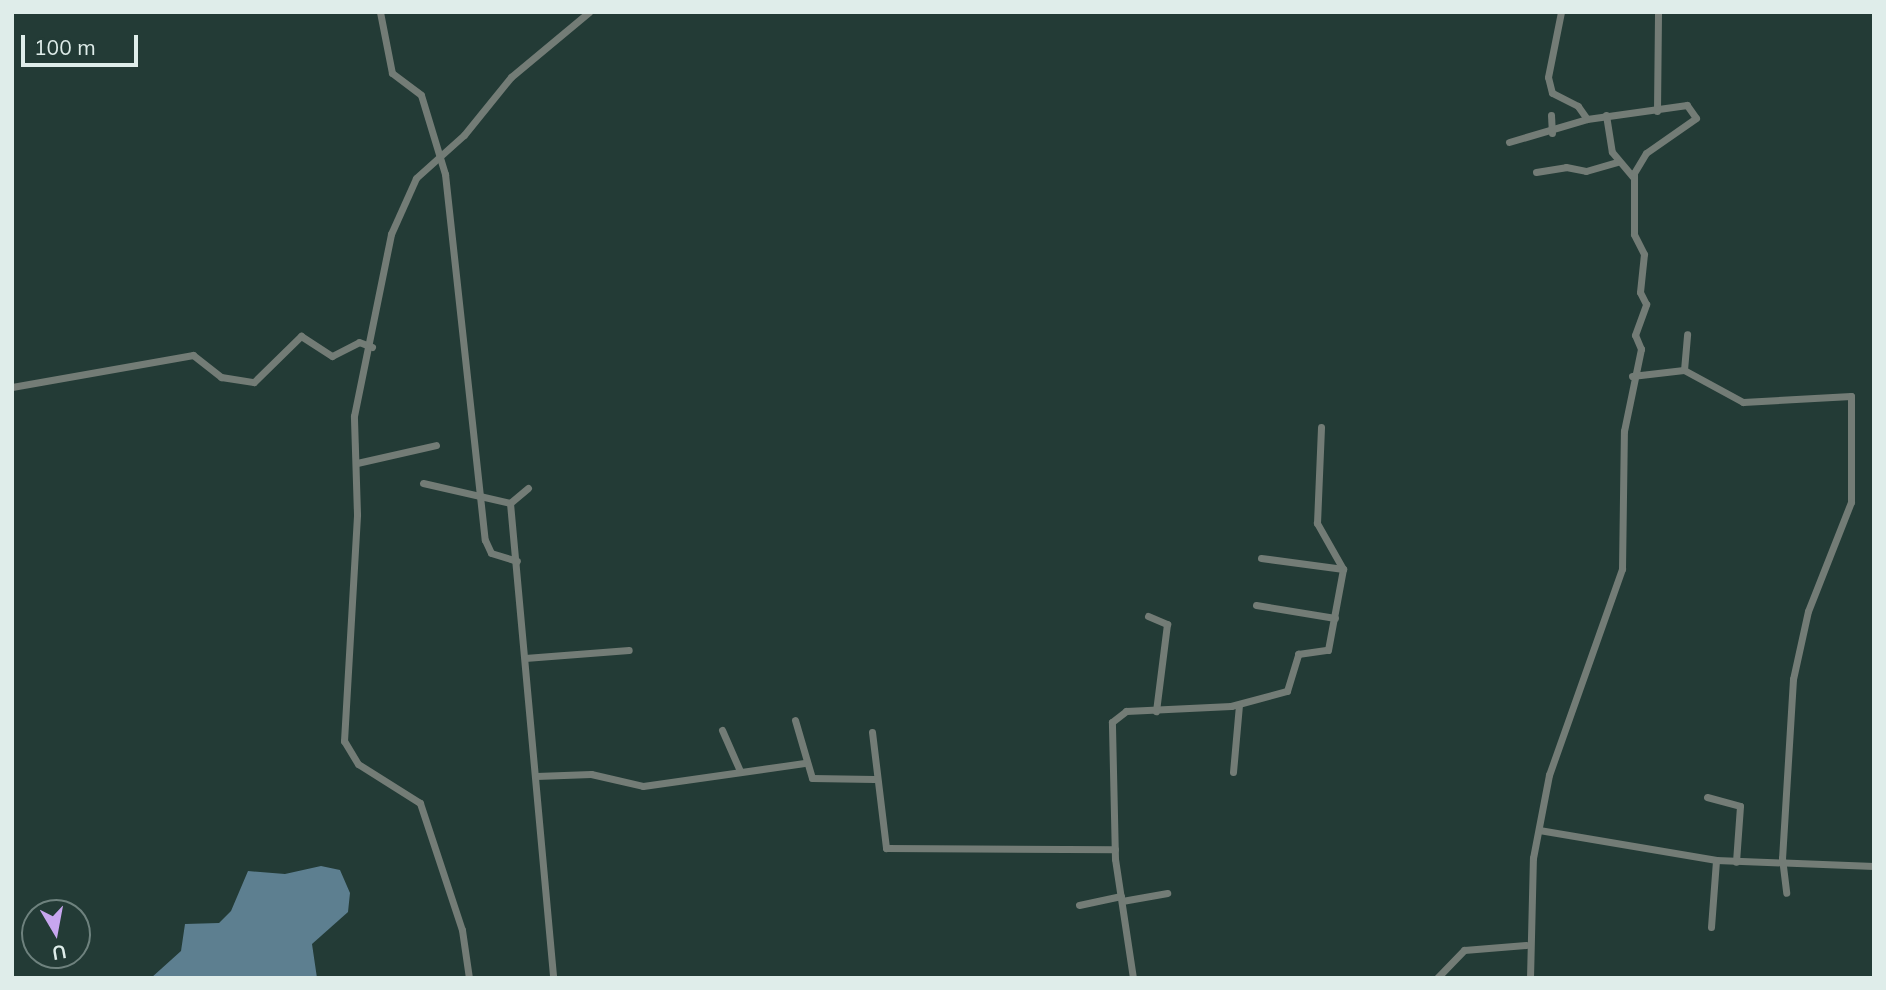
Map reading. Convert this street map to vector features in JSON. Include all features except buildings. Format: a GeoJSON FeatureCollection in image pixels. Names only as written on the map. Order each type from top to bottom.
{"type":"FeatureCollection","features":[{"type":"Feature","properties":{"kind":"street"},"geometry":{"type":"LineString","coordinates":[[380,12],[393,73],[421,95],[440,156],[488,549],[517,561]]}},
{"type":"Feature","properties":{"kind":"street"},"geometry":{"type":"LineString","coordinates":[[469,978],[462,930],[420,803],[346,750],[357,463],[354,416],[372,346],[396,220],[416,178],[440,156],[510,77],[589,12]]}},
{"type":"Feature","properties":{"kind":"street"},"geometry":{"type":"LineString","coordinates":[[1561,12],[1548,87],[1587,119]]}},
{"type":"Feature","properties":{"kind":"street"},"geometry":{"type":"LineString","coordinates":[[1657,111],[1658,12]]}},
{"type":"Feature","properties":{"kind":"street"},"geometry":{"type":"LineString","coordinates":[[1509,142],[1552,133],[1587,119],[1606,115],[1690,106],[1696,118],[1646,153],[1633,178],[1646,304],[1624,432],[1619,588],[1549,775],[1539,831],[1527,945],[1530,978]]}},
{"type":"Feature","properties":{"kind":"street"},"geometry":{"type":"LineString","coordinates":[[1551,115],[1552,133]]}},
{"type":"Feature","properties":{"kind":"street"},"geometry":{"type":"LineString","coordinates":[[1606,115],[1617,162],[1633,178]]}},
{"type":"Feature","properties":{"kind":"street"},"geometry":{"type":"LineString","coordinates":[[1536,172],[1566,167],[1586,171],[1617,162]]}},
{"type":"Feature","properties":{"kind":"street"},"geometry":{"type":"LineString","coordinates":[[1684,370],[1687,334]]}},
{"type":"Feature","properties":{"kind":"street"},"geometry":{"type":"LineString","coordinates":[[12,387],[192,355],[221,377],[254,382],[301,335],[332,356],[359,342],[372,346]]}},
{"type":"Feature","properties":{"kind":"street"},"geometry":{"type":"LineString","coordinates":[[1632,376],[1684,370],[1743,402],[1851,396],[1851,502],[1808,611],[1793,679],[1782,858],[1786,893]]}},
{"type":"Feature","properties":{"kind":"street"},"geometry":{"type":"LineString","coordinates":[[1133,978],[1115,849],[1112,722],[1126,711],[1238,705],[1290,689],[1296,656],[1328,650],[1343,569],[1317,523],[1321,427]]}},
{"type":"Feature","properties":{"kind":"street"},"geometry":{"type":"LineString","coordinates":[[357,463],[436,445]]}},
{"type":"Feature","properties":{"kind":"street"},"geometry":{"type":"LineString","coordinates":[[423,482],[510,503]]}},
{"type":"Feature","properties":{"kind":"street"},"geometry":{"type":"LineString","coordinates":[[510,503],[528,488]]}},
{"type":"Feature","properties":{"kind":"street"},"geometry":{"type":"LineString","coordinates":[[510,503],[537,776],[553,978]]}},
{"type":"Feature","properties":{"kind":"street"},"geometry":{"type":"LineString","coordinates":[[1261,558],[1343,569]]}},
{"type":"Feature","properties":{"kind":"street"},"geometry":{"type":"LineString","coordinates":[[1256,605],[1335,618]]}},
{"type":"Feature","properties":{"kind":"street"},"geometry":{"type":"LineString","coordinates":[[1148,616],[1167,624],[1156,711]]}},
{"type":"Feature","properties":{"kind":"street"},"geometry":{"type":"LineString","coordinates":[[525,658],[628,650]]}},
{"type":"Feature","properties":{"kind":"street"},"geometry":{"type":"LineString","coordinates":[[1233,772],[1238,705]]}},
{"type":"Feature","properties":{"kind":"street"},"geometry":{"type":"LineString","coordinates":[[795,720],[804,763],[819,782],[874,779]]}},
{"type":"Feature","properties":{"kind":"street"},"geometry":{"type":"LineString","coordinates":[[723,730],[740,771]]}},
{"type":"Feature","properties":{"kind":"street"},"geometry":{"type":"LineString","coordinates":[[872,732],[881,839],[889,850],[1115,849]]}},
{"type":"Feature","properties":{"kind":"street"},"geometry":{"type":"LineString","coordinates":[[537,776],[592,774],[643,786],[804,763]]}},
{"type":"Feature","properties":{"kind":"street"},"geometry":{"type":"LineString","coordinates":[[1707,797],[1740,806],[1736,862]]}},
{"type":"Feature","properties":{"kind":"street"},"geometry":{"type":"LineString","coordinates":[[1539,831],[1716,860],[1736,862],[1782,858],[1874,866]]}},
{"type":"Feature","properties":{"kind":"street"},"geometry":{"type":"LineString","coordinates":[[1711,927],[1716,860]]}},
{"type":"Feature","properties":{"kind":"street"},"geometry":{"type":"LineString","coordinates":[[1079,905],[1167,893]]}},
{"type":"Feature","properties":{"kind":"street"},"geometry":{"type":"LineString","coordinates":[[1437,978],[1464,950],[1527,945]]}},
{"type":"Feature","properties":{"kind":"water"},"geometry":{"type":"Polygon","coordinates":[[[321,866],[340,870],[350,893],[348,912],[312,944],[317,978],[151,978],[181,951],[185,924],[219,923],[231,911],[248,871],[285,874],[321,866]]]}}]}
